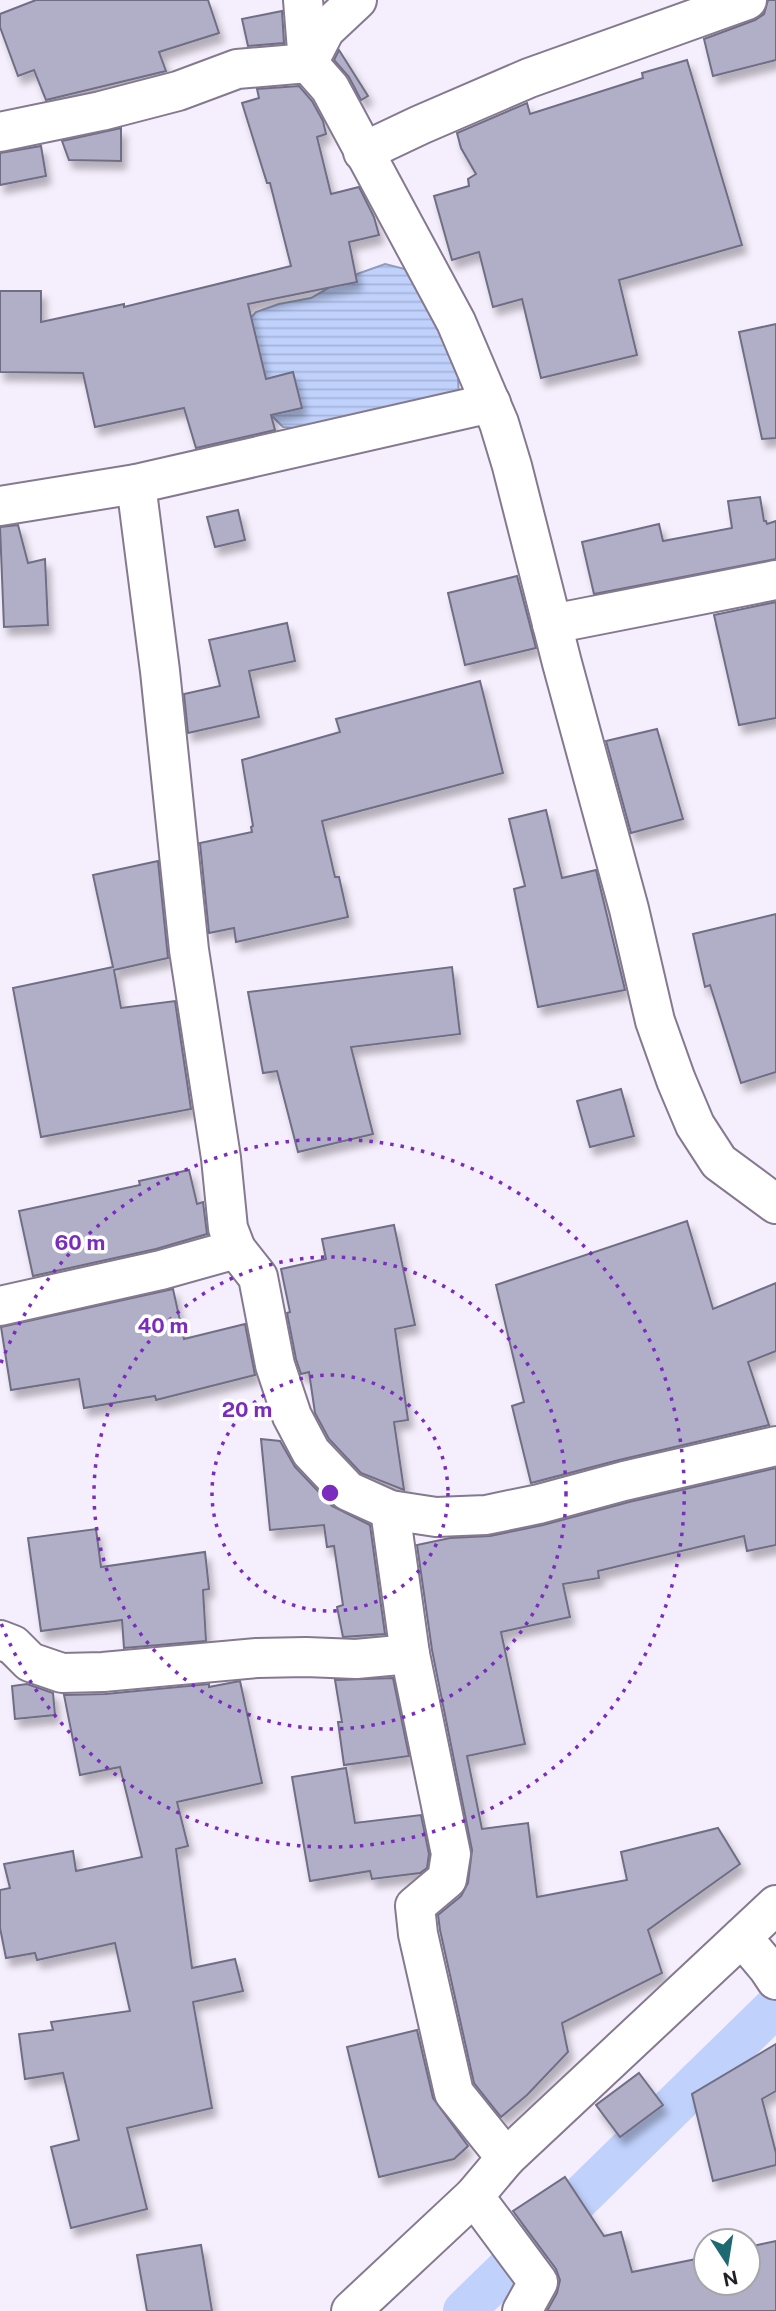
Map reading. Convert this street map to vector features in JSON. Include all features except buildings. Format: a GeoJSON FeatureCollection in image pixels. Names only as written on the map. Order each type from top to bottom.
{"type":"FeatureCollection","features":[{"type":"Feature","properties":{"kind":"street"},"geometry":{"type":"LineString","coordinates":[[303,0],[308,63],[330,88],[456,322],[491,403],[512,466],[629,909],[655,1021],[676,1080],[695,1125],[719,1162],[776,1204]]}},
{"type":"Feature","properties":{"kind":"street"},"geometry":{"type":"LineString","coordinates":[[308,63],[325,30],[357,0]]}},
{"type":"Feature","properties":{"kind":"street"},"geometry":{"type":"LineString","coordinates":[[363,152],[529,78],[747,0]]}},
{"type":"Feature","properties":{"kind":"street"},"geometry":{"type":"LineString","coordinates":[[0,132],[101,111],[178,91],[237,69],[308,63]]}},
{"type":"Feature","properties":{"kind":"street"},"geometry":{"type":"LineString","coordinates":[[0,506],[136,484],[491,403]]}},
{"type":"Feature","properties":{"kind":"street"},"geometry":{"type":"LineString","coordinates":[[136,484],[160,671],[189,950],[221,1158],[228,1228],[236,1249],[258,1277],[275,1365],[292,1416],[311,1452],[348,1490],[390,1510],[436,1517],[486,1515],[539,1504],[624,1481],[776,1446]]}},
{"type":"Feature","properties":{"kind":"street"},"geometry":{"type":"LineString","coordinates":[[552,624],[776,580]]}},
{"type":"Feature","properties":{"kind":"street"},"geometry":{"type":"LineString","coordinates":[[0,1306],[161,1270],[236,1249]]}},
{"type":"Feature","properties":{"kind":"street"},"geometry":{"type":"LineString","coordinates":[[390,1510],[410,1654],[451,1854],[447,1879],[415,1906],[418,1934],[454,2093],[506,2158]]}},
{"type":"Feature","properties":{"kind":"street"},"geometry":{"type":"LineString","coordinates":[[0,1640],[13,1645],[30,1662],[62,1673],[257,1658],[356,1659],[410,1654]]}},
{"type":"Feature","properties":{"kind":"street"},"geometry":{"type":"LineString","coordinates":[[351,2311],[474,2196],[506,2158],[776,1905]]}},
{"type":"Feature","properties":{"kind":"street"},"geometry":{"type":"LineString","coordinates":[[742,1937],[772,1974]]}},
{"type":"Feature","properties":{"kind":"street"},"geometry":{"type":"LineString","coordinates":[[474,2196],[504,2235],[530,2297]]}},
{"type":"Feature","properties":{"kind":"water"},"geometry":{"type":"Polygon","coordinates":[[[385,264],[405,269],[457,359],[459,398],[320,430],[283,427],[265,409],[235,336],[256,312],[311,298],[346,278],[385,264]]]}},
{"type":"Feature","properties":{"kind":"waterway"},"geometry":{"type":"LineString","coordinates":[[464,2311],[776,2006]]}}]}
